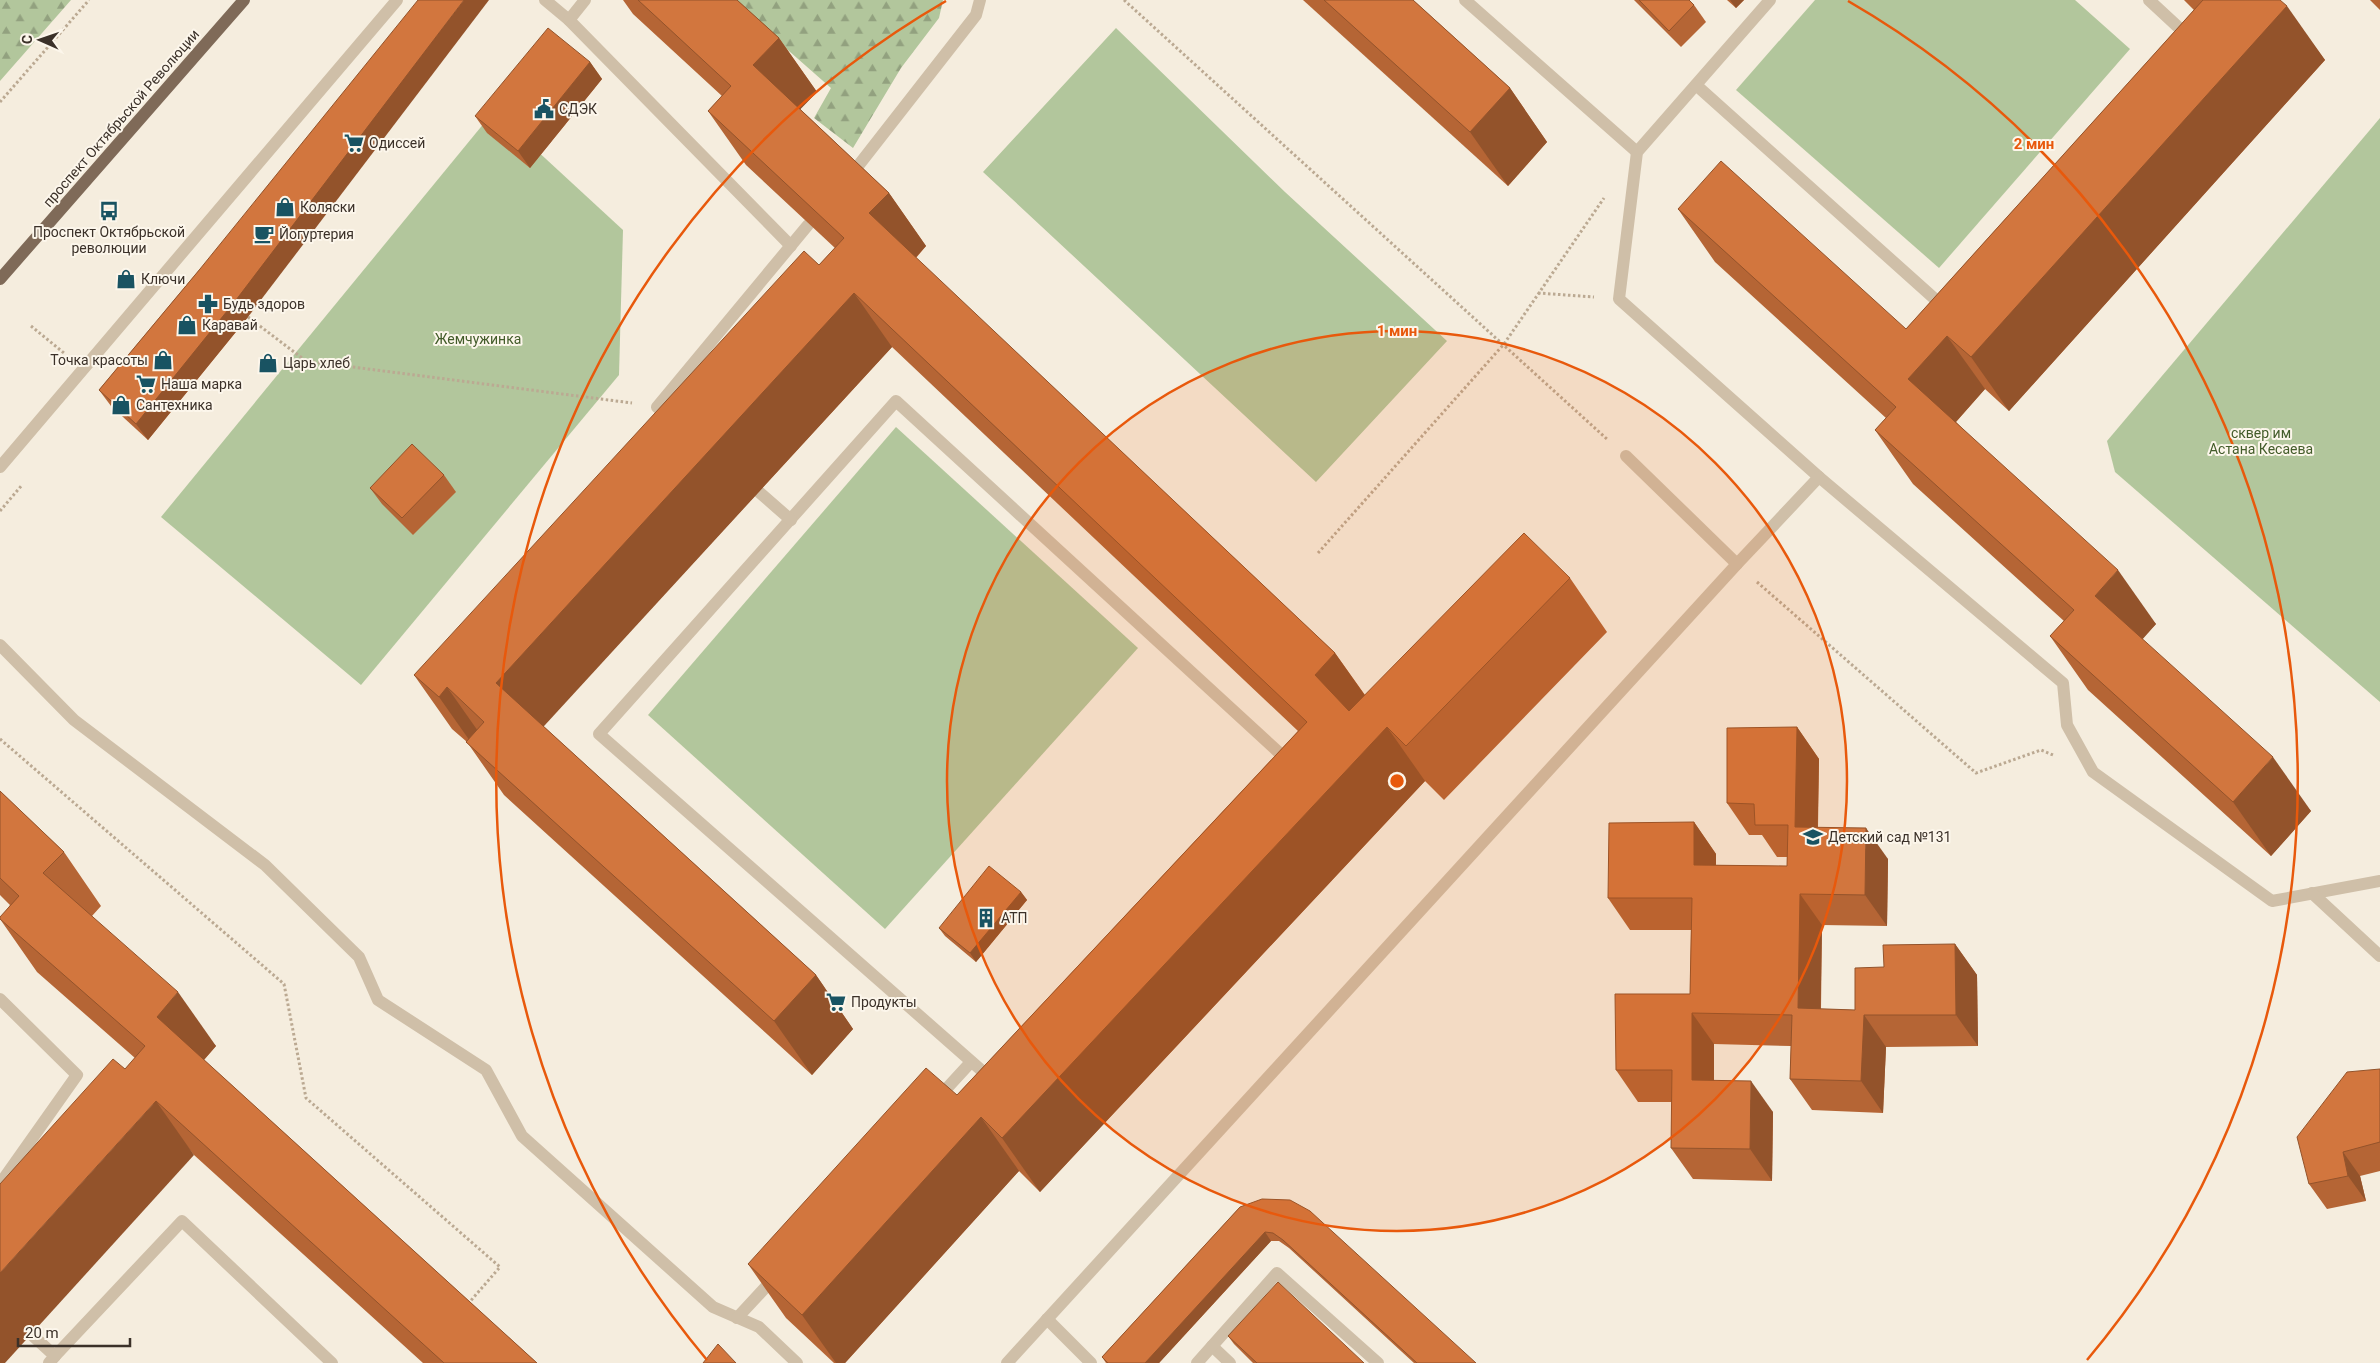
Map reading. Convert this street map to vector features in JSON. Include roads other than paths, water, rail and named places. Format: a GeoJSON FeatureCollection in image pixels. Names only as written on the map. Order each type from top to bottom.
{"type":"FeatureCollection","features":[{"type":"Feature","properties":{"kind":"main road","name":"проспект Октябрьской Революции"},"geometry":{"type":"LineString","coordinates":[[0,279],[244,0]]}},
{"type":"Feature","properties":{"kind":"lane"},"geometry":{"type":"LineString","coordinates":[[0,467],[397,0]]}},
{"type":"Feature","properties":{"kind":"lane"},"geometry":{"type":"LineString","coordinates":[[545,0],[569,20],[791,246]]}},
{"type":"Feature","properties":{"kind":"lane"},"geometry":{"type":"LineString","coordinates":[[569,20],[585,0]]}},
{"type":"Feature","properties":{"kind":"lane"},"geometry":{"type":"LineString","coordinates":[[850,175],[976,15],[980,0]]}},
{"type":"Feature","properties":{"kind":"lane"},"geometry":{"type":"LineString","coordinates":[[1465,0],[1637,152]]}},
{"type":"Feature","properties":{"kind":"lane"},"geometry":{"type":"LineString","coordinates":[[1770,0],[1637,152],[1620,299],[1819,477],[2063,684],[2067,725],[2093,772],[2272,901],[2380,882]]}},
{"type":"Feature","properties":{"kind":"lane"},"geometry":{"type":"LineString","coordinates":[[2149,0],[2202,48]]}},
{"type":"Feature","properties":{"kind":"lane"},"geometry":{"type":"LineString","coordinates":[[1696,85],[1955,317]]}},
{"type":"Feature","properties":{"kind":"lane"},"geometry":{"type":"LineString","coordinates":[[680,425],[657,407],[808,225]]}},
{"type":"Feature","properties":{"kind":"lane"},"geometry":{"type":"LineString","coordinates":[[896,401],[1286,759],[997,1084],[971,1062],[599,734],[896,401]]}},
{"type":"Feature","properties":{"kind":"lane"},"geometry":{"type":"LineString","coordinates":[[1626,456],[1737,564]]}},
{"type":"Feature","properties":{"kind":"lane"},"geometry":{"type":"LineString","coordinates":[[1006,1363],[1737,564],[1819,477]]}},
{"type":"Feature","properties":{"kind":"lane"},"geometry":{"type":"LineString","coordinates":[[759,492],[791,520]]}},
{"type":"Feature","properties":{"kind":"lane"},"geometry":{"type":"LineString","coordinates":[[0,645],[74,720],[266,864],[359,957],[378,1000],[486,1070],[522,1136],[713,1307],[759,1327],[797,1363]]}},
{"type":"Feature","properties":{"kind":"lane"},"geometry":{"type":"LineString","coordinates":[[2312,894],[2380,956]]}},
{"type":"Feature","properties":{"kind":"lane"},"geometry":{"type":"LineString","coordinates":[[0,999],[76,1075],[0,1184]]}},
{"type":"Feature","properties":{"kind":"lane"},"geometry":{"type":"LineString","coordinates":[[931,1106],[971,1062]]}},
{"type":"Feature","properties":{"kind":"lane"},"geometry":{"type":"LineString","coordinates":[[31,1334],[52,1359],[182,1221],[332,1363]]}},
{"type":"Feature","properties":{"kind":"lane"},"geometry":{"type":"LineString","coordinates":[[737,1318],[784,1267]]}},
{"type":"Feature","properties":{"kind":"lane"},"geometry":{"type":"LineString","coordinates":[[1197,1363],[1277,1272],[1378,1363]]}},
{"type":"Feature","properties":{"kind":"lane"},"geometry":{"type":"LineString","coordinates":[[1047,1319],[1091,1363]]}},
{"type":"Feature","properties":{"kind":"lane"},"geometry":{"type":"LineString","coordinates":[[1212,1346],[1230,1363]]}},
{"type":"Feature","properties":{"kind":"place","name":"СДЭК"},"geometry":{"type":"Point","coordinates":[544,109]}},
{"type":"Feature","properties":{"kind":"place","name":"Одиссей"},"geometry":{"type":"Point","coordinates":[354,143]}},
{"type":"Feature","properties":{"kind":"place","name":"Коляски"},"geometry":{"type":"Point","coordinates":[285,207]}},
{"type":"Feature","properties":{"kind":"place","name":"Проспект Октябрьской революции"},"geometry":{"type":"Point","coordinates":[109,211]}},
{"type":"Feature","properties":{"kind":"place","name":"Йогуртерия"},"geometry":{"type":"Point","coordinates":[264,234]}},
{"type":"Feature","properties":{"kind":"place","name":"Ключи"},"geometry":{"type":"Point","coordinates":[126,279]}},
{"type":"Feature","properties":{"kind":"place","name":"Будь здоров"},"geometry":{"type":"Point","coordinates":[208,304]}},
{"type":"Feature","properties":{"kind":"place","name":"Каравай"},"geometry":{"type":"Point","coordinates":[187,325]}},
{"type":"Feature","properties":{"kind":"place","name":"Точка красоты"},"geometry":{"type":"Point","coordinates":[163,360]}},
{"type":"Feature","properties":{"kind":"place","name":"Царь хлеб"},"geometry":{"type":"Point","coordinates":[268,363]}},
{"type":"Feature","properties":{"kind":"place","name":"Наша марка"},"geometry":{"type":"Point","coordinates":[146,384]}},
{"type":"Feature","properties":{"kind":"place","name":"Сантехника"},"geometry":{"type":"Point","coordinates":[121,405]}},
{"type":"Feature","properties":{"kind":"place","name":"Детский сад №131"},"geometry":{"type":"Point","coordinates":[1813,837]}},
{"type":"Feature","properties":{"kind":"place","name":"АТП"},"geometry":{"type":"Point","coordinates":[986,918]}},
{"type":"Feature","properties":{"kind":"place","name":"Продукты"},"geometry":{"type":"Point","coordinates":[836,1002]}},
{"type":"Feature","properties":{"kind":"park label","name":"Жемчужинка"},"geometry":{"type":"Point","coordinates":[478,339]}},
{"type":"Feature","properties":{"kind":"park label","name":"сквер им Астана Кесаева"},"geometry":{"type":"Point","coordinates":[2261,442]}}]}
